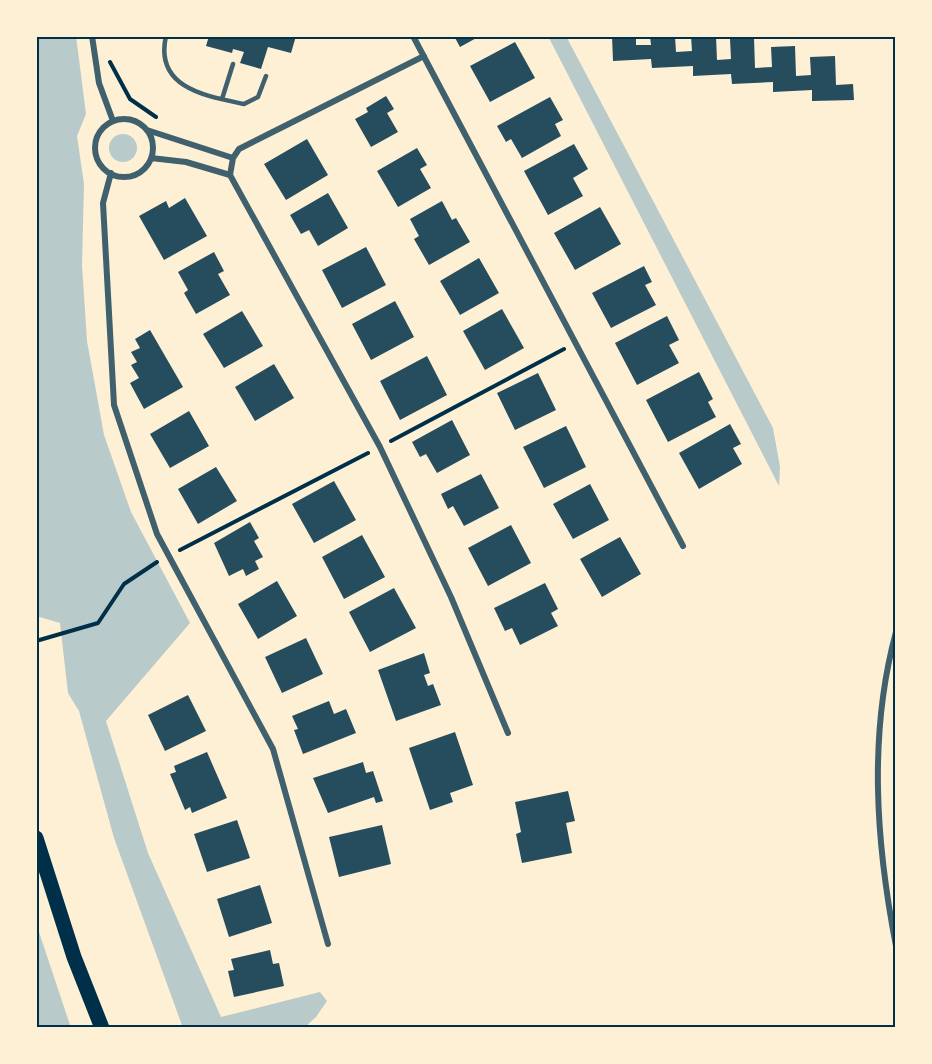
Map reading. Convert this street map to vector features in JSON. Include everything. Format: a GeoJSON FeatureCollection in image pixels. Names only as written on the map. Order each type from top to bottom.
{"type":"FeatureCollection","features":[{"type":"Feature","properties":{"kind":"main road"},"geometry":{"type":"LineString","coordinates":[[36,838],[74,957],[102,1028]]}},
{"type":"Feature","properties":{"kind":"street"},"geometry":{"type":"LineString","coordinates":[[92,36],[99,83],[113,121]]}},
{"type":"Feature","properties":{"kind":"street"},"geometry":{"type":"LineString","coordinates":[[413,36],[683,546]]}},
{"type":"Feature","properties":{"kind":"street"},"geometry":{"type":"LineString","coordinates":[[424,56],[240,149],[233,158],[230,175],[381,447],[451,597],[508,733]]}},
{"type":"Feature","properties":{"kind":"street"},"geometry":{"type":"LineString","coordinates":[[147,130],[152,145],[151,158],[139,172],[130,176],[111,173],[103,168],[95,150],[99,132],[113,121],[131,120],[147,130],[233,158]]}},
{"type":"Feature","properties":{"kind":"street"},"geometry":{"type":"LineString","coordinates":[[151,158],[186,162],[230,175]]}},
{"type":"Feature","properties":{"kind":"street"},"geometry":{"type":"LineString","coordinates":[[111,173],[103,203],[114,405],[157,534],[273,749],[328,944]]}},
{"type":"Feature","properties":{"kind":"street"},"geometry":{"type":"LineString","coordinates":[[896,632],[879,727],[877,807],[896,946]]}},
{"type":"Feature","properties":{"kind":"lane"},"geometry":{"type":"LineString","coordinates":[[166,36],[165,62],[177,82],[187,88],[222,99],[250,103],[258,97],[266,76]]}},
{"type":"Feature","properties":{"kind":"lane"},"geometry":{"type":"LineString","coordinates":[[222,99],[233,64]]}},
{"type":"Feature","properties":{"kind":"path"},"geometry":{"type":"LineString","coordinates":[[107,55],[130,99],[162,122]]}},
{"type":"Feature","properties":{"kind":"path"},"geometry":{"type":"LineString","coordinates":[[410,429],[575,343]]}},
{"type":"Feature","properties":{"kind":"path"},"geometry":{"type":"LineString","coordinates":[[36,641],[98,624],[124,584],[142,569],[340,466]]}},
{"type":"Feature","properties":{"kind":"shaded area"},"geometry":{"type":"Polygon","coordinates":[[[36,36],[76,36],[86,114],[77,136],[84,184],[82,265],[87,341],[104,435],[131,512],[190,623],[106,721],[148,853],[221,1017],[320,992],[327,1001],[316,1017],[304,1028],[183,1028],[114,838],[79,711],[68,693],[60,623],[36,616],[36,36]]]}},
{"type":"Feature","properties":{"kind":"shaded area"},"geometry":{"type":"Polygon","coordinates":[[[548,36],[566,36],[773,428],[780,467],[779,486],[548,36]]]}},
{"type":"Feature","properties":{"kind":"shaded area"},"geometry":{"type":"Polygon","coordinates":[[[123,134],[133,138],[137,148],[133,158],[123,162],[113,158],[109,148],[113,138],[123,134]]]}},
{"type":"Feature","properties":{"kind":"shaded area"},"geometry":{"type":"Polygon","coordinates":[[[36,923],[71,1028],[36,1028],[36,923]]]}},
{"type":"Feature","properties":{"kind":"building"},"geometry":{"type":"Polygon","coordinates":[[[209,36],[296,36],[291,53],[268,47],[261,69],[240,63],[244,52],[233,49],[232,53],[206,46],[209,36]]]}},
{"type":"Feature","properties":{"kind":"building"},"geometry":{"type":"Polygon","coordinates":[[[454,36],[480,36],[460,47],[454,36]]]}},
{"type":"Feature","properties":{"kind":"building"},"geometry":{"type":"Polygon","coordinates":[[[612,36],[636,36],[636,45],[651,45],[650,36],[675,36],[676,52],[692,51],[691,36],[716,36],[717,60],[731,59],[730,39],[754,38],[755,68],[772,67],[771,47],[795,46],[796,76],[811,75],[810,57],[835,56],[836,85],[853,84],[854,100],[812,101],[812,90],[773,92],[773,82],[732,84],[731,74],[693,76],[693,66],[652,68],[651,59],[613,61],[612,36]]]}},
{"type":"Feature","properties":{"kind":"building"},"geometry":{"type":"Polygon","coordinates":[[[515,42],[535,78],[490,102],[470,66],[515,42]]]}},
{"type":"Feature","properties":{"kind":"building"},"geometry":{"type":"Polygon","coordinates":[[[386,96],[394,109],[387,113],[398,132],[371,147],[355,119],[368,112],[366,108],[386,96]]]}},
{"type":"Feature","properties":{"kind":"building"},"geometry":{"type":"Polygon","coordinates":[[[550,97],[563,120],[555,124],[561,136],[522,158],[511,139],[506,142],[497,126],[550,97]]]}},
{"type":"Feature","properties":{"kind":"building"},"geometry":{"type":"Polygon","coordinates":[[[307,139],[328,175],[286,200],[264,164],[307,139]]]}},
{"type":"Feature","properties":{"kind":"building"},"geometry":{"type":"Polygon","coordinates":[[[574,144],[588,169],[573,178],[583,196],[548,215],[524,171],[574,144]]]}},
{"type":"Feature","properties":{"kind":"building"},"geometry":{"type":"Polygon","coordinates":[[[417,148],[427,165],[420,169],[431,188],[398,207],[377,171],[417,148]]]}},
{"type":"Feature","properties":{"kind":"building"},"geometry":{"type":"Polygon","coordinates":[[[328,193],[348,228],[318,246],[309,230],[301,234],[290,215],[328,193]]]}},
{"type":"Feature","properties":{"kind":"building"},"geometry":{"type":"Polygon","coordinates":[[[185,198],[207,236],[164,260],[139,216],[166,201],[169,208],[185,198]]]}},
{"type":"Feature","properties":{"kind":"building"},"geometry":{"type":"Polygon","coordinates":[[[442,201],[452,220],[456,218],[470,242],[429,265],[414,239],[419,236],[410,219],[442,201]]]}},
{"type":"Feature","properties":{"kind":"building"},"geometry":{"type":"Polygon","coordinates":[[[600,207],[621,244],[575,270],[554,233],[600,207]]]}},
{"type":"Feature","properties":{"kind":"building"},"geometry":{"type":"Polygon","coordinates":[[[366,247],[386,285],[342,308],[322,270],[366,247]]]}},
{"type":"Feature","properties":{"kind":"building"},"geometry":{"type":"Polygon","coordinates":[[[214,252],[224,271],[218,274],[230,295],[196,314],[184,293],[188,290],[178,272],[214,252]]]}},
{"type":"Feature","properties":{"kind":"building"},"geometry":{"type":"Polygon","coordinates":[[[479,258],[499,293],[460,315],[440,281],[479,258]]]}},
{"type":"Feature","properties":{"kind":"building"},"geometry":{"type":"Polygon","coordinates":[[[644,266],[652,282],[645,285],[656,305],[611,328],[592,293],[644,266]]]}},
{"type":"Feature","properties":{"kind":"building"},"geometry":{"type":"Polygon","coordinates":[[[395,301],[414,337],[371,360],[352,324],[395,301]]]}},
{"type":"Feature","properties":{"kind":"building"},"geometry":{"type":"Polygon","coordinates":[[[502,309],[524,348],[485,370],[463,331],[502,309]]]}},
{"type":"Feature","properties":{"kind":"building"},"geometry":{"type":"Polygon","coordinates":[[[242,311],[263,346],[224,368],[203,334],[242,311]]]}},
{"type":"Feature","properties":{"kind":"building"},"geometry":{"type":"Polygon","coordinates":[[[667,316],[679,340],[669,345],[679,363],[637,385],[615,343],[667,316]]]}},
{"type":"Feature","properties":{"kind":"building"},"geometry":{"type":"Polygon","coordinates":[[[150,330],[183,387],[144,409],[130,383],[139,378],[131,365],[137,362],[131,352],[140,348],[135,339],[150,330]]]}},
{"type":"Feature","properties":{"kind":"building"},"geometry":{"type":"Polygon","coordinates":[[[427,356],[447,395],[400,420],[380,381],[427,356]]]}},
{"type":"Feature","properties":{"kind":"building"},"geometry":{"type":"Polygon","coordinates":[[[274,364],[294,398],[255,421],[235,387],[274,364]]]}},
{"type":"Feature","properties":{"kind":"building"},"geometry":{"type":"Polygon","coordinates":[[[699,372],[713,399],[708,402],[716,417],[668,442],[646,400],[699,372]]]}},
{"type":"Feature","properties":{"kind":"building"},"geometry":{"type":"Polygon","coordinates":[[[538,373],[556,410],[515,430],[497,393],[538,373]]]}},
{"type":"Feature","properties":{"kind":"building"},"geometry":{"type":"Polygon","coordinates":[[[189,411],[209,446],[170,468],[150,434],[189,411]]]}},
{"type":"Feature","properties":{"kind":"building"},"geometry":{"type":"Polygon","coordinates":[[[452,420],[470,455],[437,473],[426,454],[420,457],[412,442],[452,420]]]}},
{"type":"Feature","properties":{"kind":"building"},"geometry":{"type":"Polygon","coordinates":[[[730,424],[741,444],[733,448],[742,464],[699,489],[679,453],[730,424]]]}},
{"type":"Feature","properties":{"kind":"building"},"geometry":{"type":"Polygon","coordinates":[[[566,426],[586,467],[544,488],[523,447],[566,426]]]}},
{"type":"Feature","properties":{"kind":"building"},"geometry":{"type":"Polygon","coordinates":[[[216,467],[237,501],[198,524],[178,489],[216,467]]]}},
{"type":"Feature","properties":{"kind":"building"},"geometry":{"type":"Polygon","coordinates":[[[481,474],[499,508],[464,526],[453,506],[448,509],[441,494],[481,474]]]}},
{"type":"Feature","properties":{"kind":"building"},"geometry":{"type":"Polygon","coordinates":[[[334,481],[356,520],[314,543],[292,504],[334,481]]]}},
{"type":"Feature","properties":{"kind":"building"},"geometry":{"type":"Polygon","coordinates":[[[590,484],[609,520],[573,539],[553,504],[590,484]]]}},
{"type":"Feature","properties":{"kind":"building"},"geometry":{"type":"Polygon","coordinates":[[[250,522],[259,538],[254,541],[263,557],[255,561],[259,569],[246,576],[243,569],[229,576],[214,543],[250,522]]]}},
{"type":"Feature","properties":{"kind":"building"},"geometry":{"type":"Polygon","coordinates":[[[511,525],[531,563],[488,586],[468,548],[511,525]]]}},
{"type":"Feature","properties":{"kind":"building"},"geometry":{"type":"Polygon","coordinates":[[[362,535],[385,577],[344,599],[322,557],[362,535]]]}},
{"type":"Feature","properties":{"kind":"building"},"geometry":{"type":"Polygon","coordinates":[[[620,537],[641,574],[602,597],[580,559],[620,537]]]}},
{"type":"Feature","properties":{"kind":"building"},"geometry":{"type":"Polygon","coordinates":[[[277,581],[297,616],[258,639],[238,604],[277,581]]]}},
{"type":"Feature","properties":{"kind":"building"},"geometry":{"type":"Polygon","coordinates":[[[545,583],[558,609],[551,613],[558,626],[520,645],[512,628],[505,631],[494,608],[545,583]]]}},
{"type":"Feature","properties":{"kind":"building"},"geometry":{"type":"Polygon","coordinates":[[[394,588],[416,628],[370,652],[349,612],[394,588]]]}},
{"type":"Feature","properties":{"kind":"building"},"geometry":{"type":"Polygon","coordinates":[[[306,638],[323,674],[282,693],[265,657],[306,638]]]}},
{"type":"Feature","properties":{"kind":"building"},"geometry":{"type":"Polygon","coordinates":[[[424,653],[430,673],[424,675],[428,686],[433,684],[441,705],[396,721],[378,670],[424,653]]]}},
{"type":"Feature","properties":{"kind":"building"},"geometry":{"type":"Polygon","coordinates":[[[188,695],[206,731],[165,751],[148,715],[188,695]]]}},
{"type":"Feature","properties":{"kind":"building"},"geometry":{"type":"Polygon","coordinates":[[[329,701],[334,714],[346,709],[356,733],[303,754],[294,730],[298,729],[292,716],[329,701]]]}},
{"type":"Feature","properties":{"kind":"building"},"geometry":{"type":"Polygon","coordinates":[[[455,732],[473,785],[450,793],[453,802],[430,810],[409,748],[455,732]]]}},
{"type":"Feature","properties":{"kind":"building"},"geometry":{"type":"Polygon","coordinates":[[[207,752],[227,798],[192,813],[190,807],[185,810],[170,774],[176,772],[174,766],[207,752]]]}},
{"type":"Feature","properties":{"kind":"building"},"geometry":{"type":"Polygon","coordinates":[[[363,762],[366,773],[373,771],[383,801],[376,803],[374,797],[328,813],[313,778],[363,762]]]}},
{"type":"Feature","properties":{"kind":"building"},"geometry":{"type":"Polygon","coordinates":[[[568,791],[575,821],[566,823],[572,853],[522,863],[516,834],[521,832],[515,802],[568,791]]]}},
{"type":"Feature","properties":{"kind":"building"},"geometry":{"type":"Polygon","coordinates":[[[237,820],[250,858],[207,872],[194,834],[237,820]]]}},
{"type":"Feature","properties":{"kind":"building"},"geometry":{"type":"Polygon","coordinates":[[[382,825],[391,864],[339,877],[329,837],[382,825]]]}},
{"type":"Feature","properties":{"kind":"building"},"geometry":{"type":"Polygon","coordinates":[[[260,885],[272,923],[229,937],[217,899],[260,885]]]}},
{"type":"Feature","properties":{"kind":"building"},"geometry":{"type":"Polygon","coordinates":[[[270,950],[273,964],[279,963],[284,986],[234,997],[228,971],[234,970],[231,959],[270,950]]]}}]}
